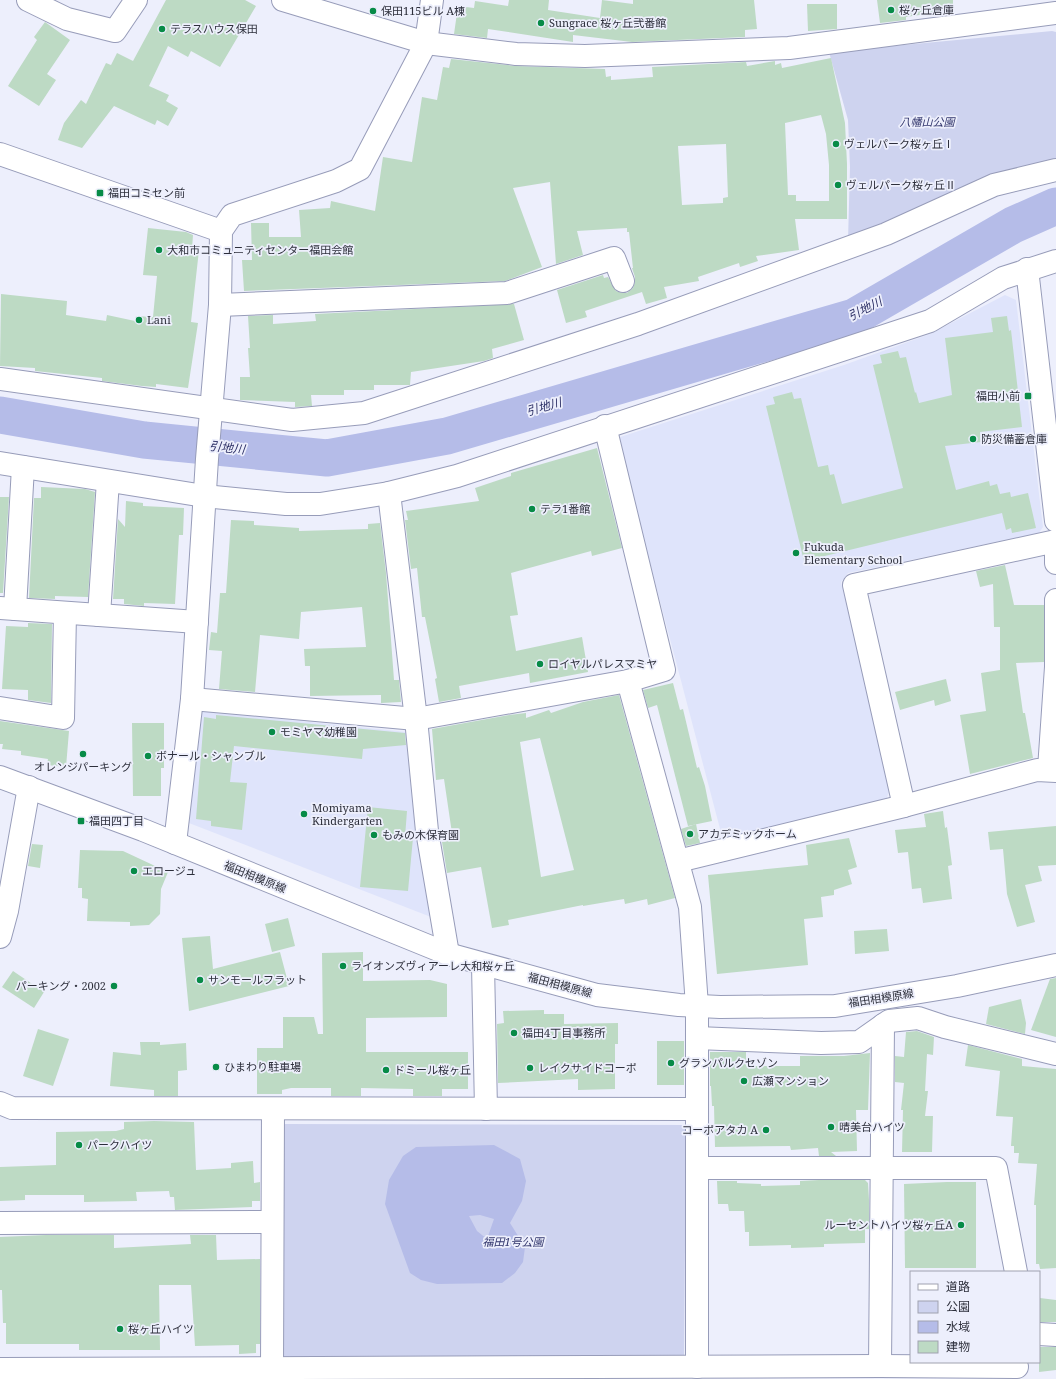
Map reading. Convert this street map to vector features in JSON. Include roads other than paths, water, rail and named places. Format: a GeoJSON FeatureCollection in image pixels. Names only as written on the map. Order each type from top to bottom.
{"type":"FeatureCollection","features":[{"type":"Feature","properties":{"kind":"street"},"geometry":{"type":"LineString","coordinates":[[28,0],[66,19],[116,30],[136,0]]}},
{"type":"Feature","properties":{"kind":"street"},"geometry":{"type":"LineString","coordinates":[[283,0],[426,43],[516,54],[585,56],[789,48],[1056,13]]}},
{"type":"Feature","properties":{"kind":"street"},"geometry":{"type":"LineString","coordinates":[[175,843],[192,699],[204,496],[220,305],[221,231],[232,215],[336,181],[360,169],[426,43],[432,0]]}},
{"type":"Feature","properties":{"kind":"street"},"geometry":{"type":"LineString","coordinates":[[0,154],[221,231]]}},
{"type":"Feature","properties":{"kind":"street"},"geometry":{"type":"LineString","coordinates":[[0,379],[210,416],[292,420],[364,413],[638,324],[886,234],[994,185],[1056,170]]}},
{"type":"Feature","properties":{"kind":"street"},"geometry":{"type":"LineString","coordinates":[[220,305],[507,292],[614,258],[623,281]]}},
{"type":"Feature","properties":{"kind":"street"},"geometry":{"type":"LineString","coordinates":[[0,463],[204,496],[279,503],[320,504],[389,493],[457,476],[605,426],[930,321],[1003,278],[1056,260]]}},
{"type":"Feature","properties":{"kind":"street"},"geometry":{"type":"LineString","coordinates":[[1027,269],[1056,521]]}},
{"type":"Feature","properties":{"kind":"street"},"geometry":{"type":"LineString","coordinates":[[192,699],[416,719],[628,680],[664,670],[605,426]]}},
{"type":"Feature","properties":{"kind":"street"},"geometry":{"type":"LineString","coordinates":[[23,467],[7,608],[197,622]]}},
{"type":"Feature","properties":{"kind":"street"},"geometry":{"type":"LineString","coordinates":[[100,615],[108,481]]}},
{"type":"Feature","properties":{"kind":"street"},"geometry":{"type":"LineString","coordinates":[[389,493],[416,719],[427,831],[448,954]]}},
{"type":"Feature","properties":{"kind":"street"},"geometry":{"type":"LineString","coordinates":[[904,806],[854,585],[1056,541]]}},
{"type":"Feature","properties":{"kind":"street"},"geometry":{"type":"LineString","coordinates":[[1056,552],[1056,563]]}},
{"type":"Feature","properties":{"kind":"street"},"geometry":{"type":"LineString","coordinates":[[678,861],[904,806],[1037,770],[1053,770],[1056,600]]}},
{"type":"Feature","properties":{"kind":"street"},"geometry":{"type":"LineString","coordinates":[[0,708],[63,718],[65,613]]}},
{"type":"Feature","properties":{"kind":"street"},"geometry":{"type":"LineString","coordinates":[[628,680],[656,789],[678,861],[690,907],[697,1006],[697,1367]]}},
{"type":"Feature","properties":{"kind":"street","name":"福田相模原線"},"geometry":{"type":"LineString","coordinates":[[0,777],[175,843],[448,954],[483,965],[597,994],[697,1006],[835,1006],[957,986],[1056,965]]}},
{"type":"Feature","properties":{"kind":"street"},"geometry":{"type":"LineString","coordinates":[[0,937],[29,787]]}},
{"type":"Feature","properties":{"kind":"street"},"geometry":{"type":"LineString","coordinates":[[483,965],[486,1108]]}},
{"type":"Feature","properties":{"kind":"street"},"geometry":{"type":"LineString","coordinates":[[697,1038],[821,1043],[859,1042],[889,1021],[918,1018],[946,1028],[1016,1043],[1056,1054]]}},
{"type":"Feature","properties":{"kind":"street"},"geometry":{"type":"LineString","coordinates":[[880,1366],[883,1025]]}},
{"type":"Feature","properties":{"kind":"street"},"geometry":{"type":"LineString","coordinates":[[0,1103],[12,1108],[697,1109]]}},
{"type":"Feature","properties":{"kind":"street"},"geometry":{"type":"LineString","coordinates":[[272,1368],[273,1109]]}},
{"type":"Feature","properties":{"kind":"street"},"geometry":{"type":"LineString","coordinates":[[697,1168],[996,1168],[1016,1271]]}},
{"type":"Feature","properties":{"kind":"street"},"geometry":{"type":"LineString","coordinates":[[0,1223],[272,1222]]}},
{"type":"Feature","properties":{"kind":"street"},"geometry":{"type":"LineString","coordinates":[[1040,1334],[1056,1336]]}},
{"type":"Feature","properties":{"kind":"street"},"geometry":{"type":"LineString","coordinates":[[0,1369],[880,1366],[1019,1369]]}},
{"type":"Feature","properties":{"kind":"water"},"geometry":{"type":"Polygon","coordinates":[[[494,1145],[520,1159],[526,1181],[522,1201],[510,1223],[525,1247],[523,1262],[515,1273],[502,1283],[437,1284],[421,1280],[410,1273],[385,1204],[389,1180],[403,1156],[416,1147],[494,1145]],[[480,1215],[469,1216],[477,1231],[487,1239],[494,1219],[480,1215]]]}},
{"type":"Feature","properties":{"kind":"waterway","name":"引地川"},"geometry":{"type":"LineString","coordinates":[[0,415],[144,440],[327,458],[447,436],[854,317],[1013,225],[1056,206]]}},
{"type":"Feature","properties":{"kind":"place","name":"桜ヶ丘倉庫"},"geometry":{"type":"Point","coordinates":[891,10]}},
{"type":"Feature","properties":{"kind":"place","name":"保田115ビル A棟"},"geometry":{"type":"Point","coordinates":[373,11]}},
{"type":"Feature","properties":{"kind":"place","name":"Sungrace 桜ヶ丘弐番館"},"geometry":{"type":"Point","coordinates":[541,23]}},
{"type":"Feature","properties":{"kind":"place","name":"テラスハウス保田"},"geometry":{"type":"Point","coordinates":[162,29]}},
{"type":"Feature","properties":{"kind":"place","name":"ヴェルパーク桜ヶ丘Ⅰ"},"geometry":{"type":"Point","coordinates":[836,144]}},
{"type":"Feature","properties":{"kind":"place","name":"ヴェルパーク桜ヶ丘Ⅱ"},"geometry":{"type":"Point","coordinates":[838,185]}},
{"type":"Feature","properties":{"kind":"place","name":"福田コミセン前"},"geometry":{"type":"Point","coordinates":[100,193]}},
{"type":"Feature","properties":{"kind":"place","name":"大和市コミュニティセンター福田会館"},"geometry":{"type":"Point","coordinates":[159,250]}},
{"type":"Feature","properties":{"kind":"place","name":"Lani"},"geometry":{"type":"Point","coordinates":[139,320]}},
{"type":"Feature","properties":{"kind":"place","name":"福田小前"},"geometry":{"type":"Point","coordinates":[1028,396]}},
{"type":"Feature","properties":{"kind":"place","name":"防災備蓄倉庫"},"geometry":{"type":"Point","coordinates":[973,439]}},
{"type":"Feature","properties":{"kind":"place","name":"テラ1番館"},"geometry":{"type":"Point","coordinates":[532,509]}},
{"type":"Feature","properties":{"kind":"place","name":"Fukuda Elementary School"},"geometry":{"type":"Point","coordinates":[796,553]}},
{"type":"Feature","properties":{"kind":"place","name":"ロイヤルパレスマミヤ"},"geometry":{"type":"Point","coordinates":[540,664]}},
{"type":"Feature","properties":{"kind":"place","name":"モミヤマ幼稚園"},"geometry":{"type":"Point","coordinates":[272,732]}},
{"type":"Feature","properties":{"kind":"place","name":"オレンジパーキング"},"geometry":{"type":"Point","coordinates":[83,754]}},
{"type":"Feature","properties":{"kind":"place","name":"ボナール・シャンブル"},"geometry":{"type":"Point","coordinates":[148,756]}},
{"type":"Feature","properties":{"kind":"place","name":"Momiyama Kindergarten"},"geometry":{"type":"Point","coordinates":[304,814]}},
{"type":"Feature","properties":{"kind":"place","name":"福田四丁目"},"geometry":{"type":"Point","coordinates":[81,821]}},
{"type":"Feature","properties":{"kind":"place","name":"アカデミックホーム"},"geometry":{"type":"Point","coordinates":[690,834]}},
{"type":"Feature","properties":{"kind":"place","name":"もみの木保育園"},"geometry":{"type":"Point","coordinates":[374,835]}},
{"type":"Feature","properties":{"kind":"place","name":"エロージュ"},"geometry":{"type":"Point","coordinates":[134,871]}},
{"type":"Feature","properties":{"kind":"place","name":"ライオンズヴィアーレ大和桜ヶ丘"},"geometry":{"type":"Point","coordinates":[343,966]}},
{"type":"Feature","properties":{"kind":"place","name":"サンモールフラット"},"geometry":{"type":"Point","coordinates":[200,980]}},
{"type":"Feature","properties":{"kind":"place","name":"パーキング・2002"},"geometry":{"type":"Point","coordinates":[114,986]}},
{"type":"Feature","properties":{"kind":"place","name":"福田4丁目事務所"},"geometry":{"type":"Point","coordinates":[514,1033]}},
{"type":"Feature","properties":{"kind":"place","name":"グランパルクセゾン"},"geometry":{"type":"Point","coordinates":[671,1063]}},
{"type":"Feature","properties":{"kind":"place","name":"ひまわり駐車場"},"geometry":{"type":"Point","coordinates":[216,1067]}},
{"type":"Feature","properties":{"kind":"place","name":"レイクサイドコーポ"},"geometry":{"type":"Point","coordinates":[530,1068]}},
{"type":"Feature","properties":{"kind":"place","name":"ドミール桜ヶ丘"},"geometry":{"type":"Point","coordinates":[386,1070]}},
{"type":"Feature","properties":{"kind":"place","name":"広瀬マンション"},"geometry":{"type":"Point","coordinates":[744,1081]}},
{"type":"Feature","properties":{"kind":"place","name":"晴美台ハイツ"},"geometry":{"type":"Point","coordinates":[831,1127]}},
{"type":"Feature","properties":{"kind":"place","name":"コーポアタカ A"},"geometry":{"type":"Point","coordinates":[766,1130]}},
{"type":"Feature","properties":{"kind":"place","name":"パークハイツ"},"geometry":{"type":"Point","coordinates":[79,1145]}},
{"type":"Feature","properties":{"kind":"place","name":"ルーセントハイツ桜ヶ丘A"},"geometry":{"type":"Point","coordinates":[961,1225]}},
{"type":"Feature","properties":{"kind":"place","name":"桜ヶ丘ハイツ"},"geometry":{"type":"Point","coordinates":[120,1329]}},
{"type":"Feature","properties":{"kind":"park label","name":"八幡山公園"},"geometry":{"type":"Point","coordinates":[927,122]}},
{"type":"Feature","properties":{"kind":"park label","name":"福田1号公園"},"geometry":{"type":"Point","coordinates":[513,1242]}}]}
